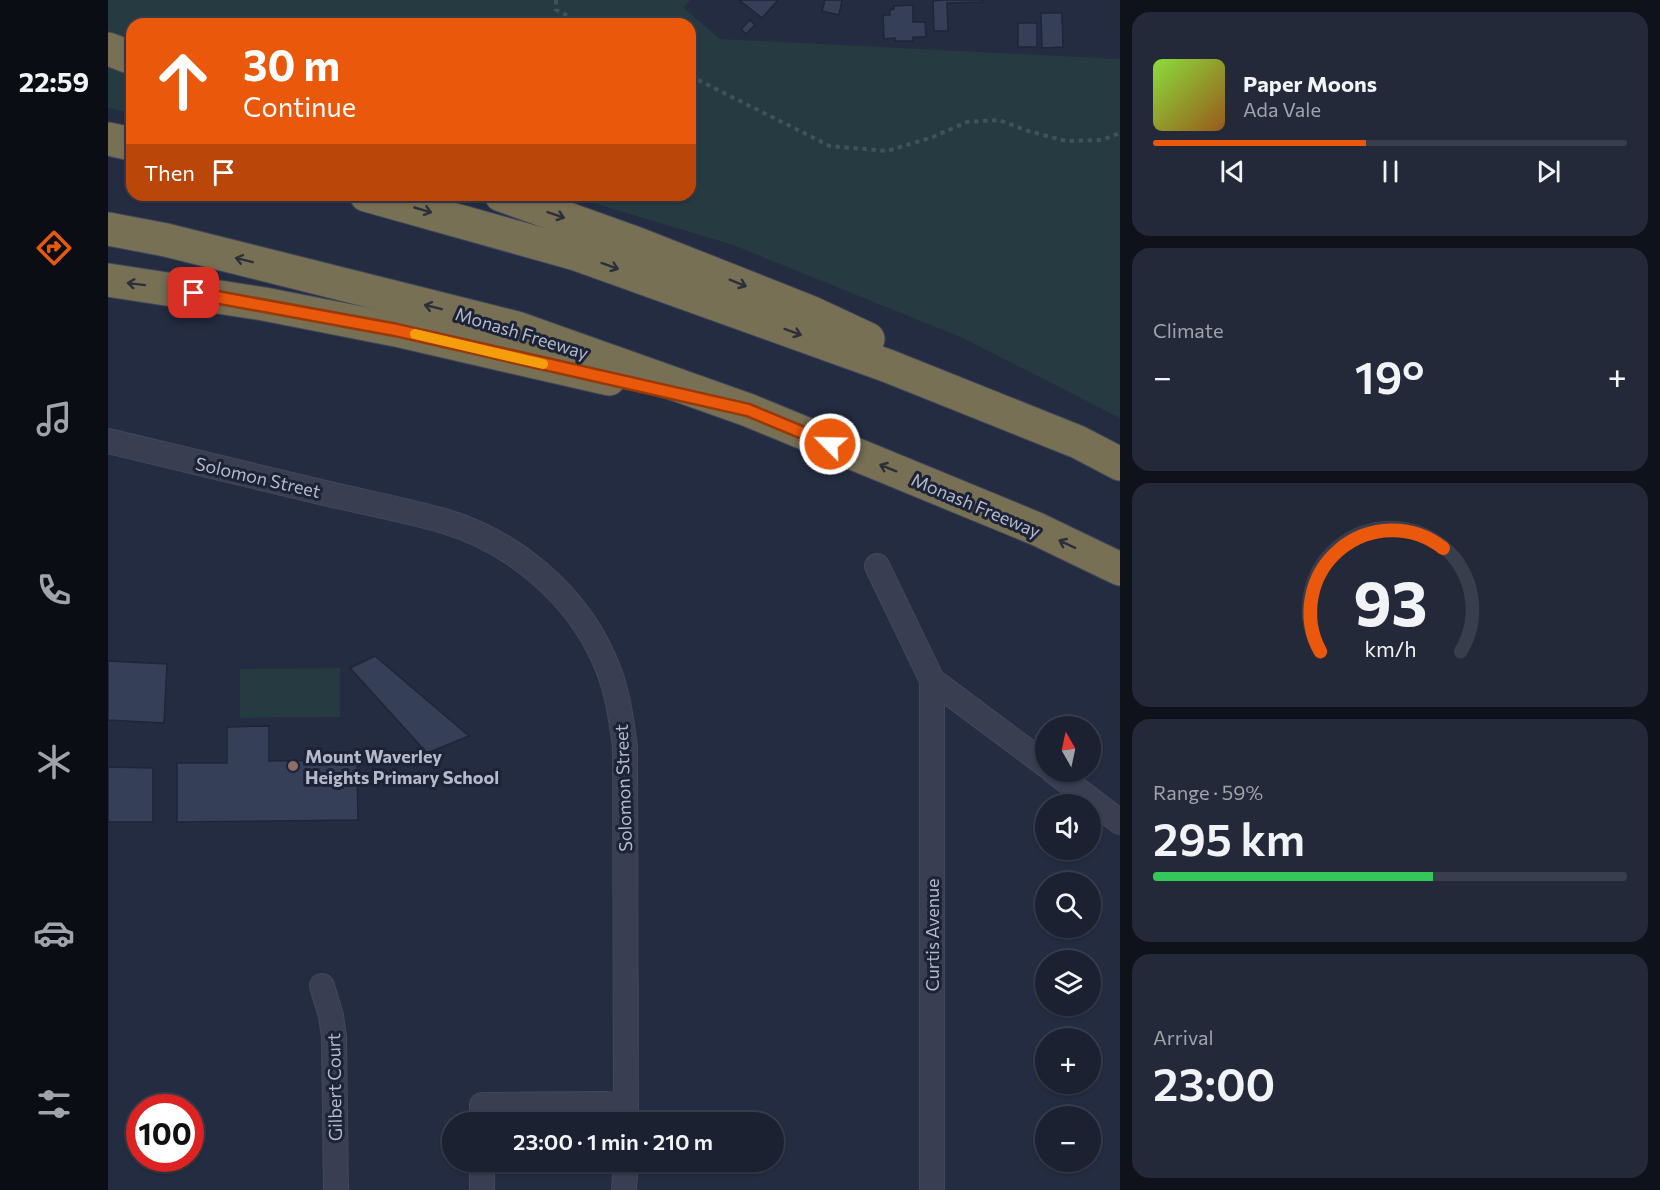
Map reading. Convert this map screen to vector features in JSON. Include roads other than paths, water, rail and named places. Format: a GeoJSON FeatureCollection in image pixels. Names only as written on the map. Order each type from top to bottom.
{"type":"FeatureCollection","features":[{"type":"Feature","properties":{"kind":"highway"},"geometry":{"type":"LineString","coordinates":[[108,49],[126,56]]}},
{"type":"Feature","properties":{"kind":"highway"},"geometry":{"type":"LineString","coordinates":[[108,140],[126,143]]}},
{"type":"Feature","properties":{"kind":"highway"},"geometry":{"type":"LineString","coordinates":[[387,201],[576,254],[876,362],[1078,442]]}},
{"type":"Feature","properties":{"kind":"highway"},"geometry":{"type":"LineString","coordinates":[[518,201],[639,244],[810,312],[941,373],[1120,464]]}},
{"type":"Feature","properties":{"kind":"highway","name":"Monash Freeway"},"geometry":{"type":"LineString","coordinates":[[108,229],[166,240],[517,328],[748,410],[1037,529],[1120,569]]}},
{"type":"Feature","properties":{"kind":"highway"},"geometry":{"type":"LineString","coordinates":[[108,280],[264,304],[396,330],[748,410]]}},
{"type":"Feature","properties":{"kind":"street","name":"Solomon Street"},"geometry":{"type":"LineString","coordinates":[[108,441],[445,522],[502,547],[549,582],[571,606],[605,659],[615,686],[625,747],[626,1112]]}},
{"type":"Feature","properties":{"kind":"street"},"geometry":{"type":"LineString","coordinates":[[877,566],[932,680],[1035,757]]}},
{"type":"Feature","properties":{"kind":"street","name":"Curtis Avenue"},"geometry":{"type":"LineString","coordinates":[[932,680],[932,1190]]}},
{"type":"Feature","properties":{"kind":"street"},"geometry":{"type":"LineString","coordinates":[[1067,782],[1120,822]]}},
{"type":"Feature","properties":{"kind":"street","name":"Gilbert Court"},"geometry":{"type":"LineString","coordinates":[[322,986],[332,1016],[334,1037],[336,1190]]}},
{"type":"Feature","properties":{"kind":"street"},"geometry":{"type":"LineString","coordinates":[[482,1112],[482,1105],[605,1104],[622,1112]]}},
{"type":"Feature","properties":{"kind":"street"},"geometry":{"type":"LineString","coordinates":[[482,1172],[482,1190]]}},
{"type":"Feature","properties":{"kind":"place","name":"Mount Waverley Heights Primary School"},"geometry":{"type":"Point","coordinates":[293,766]}}]}
